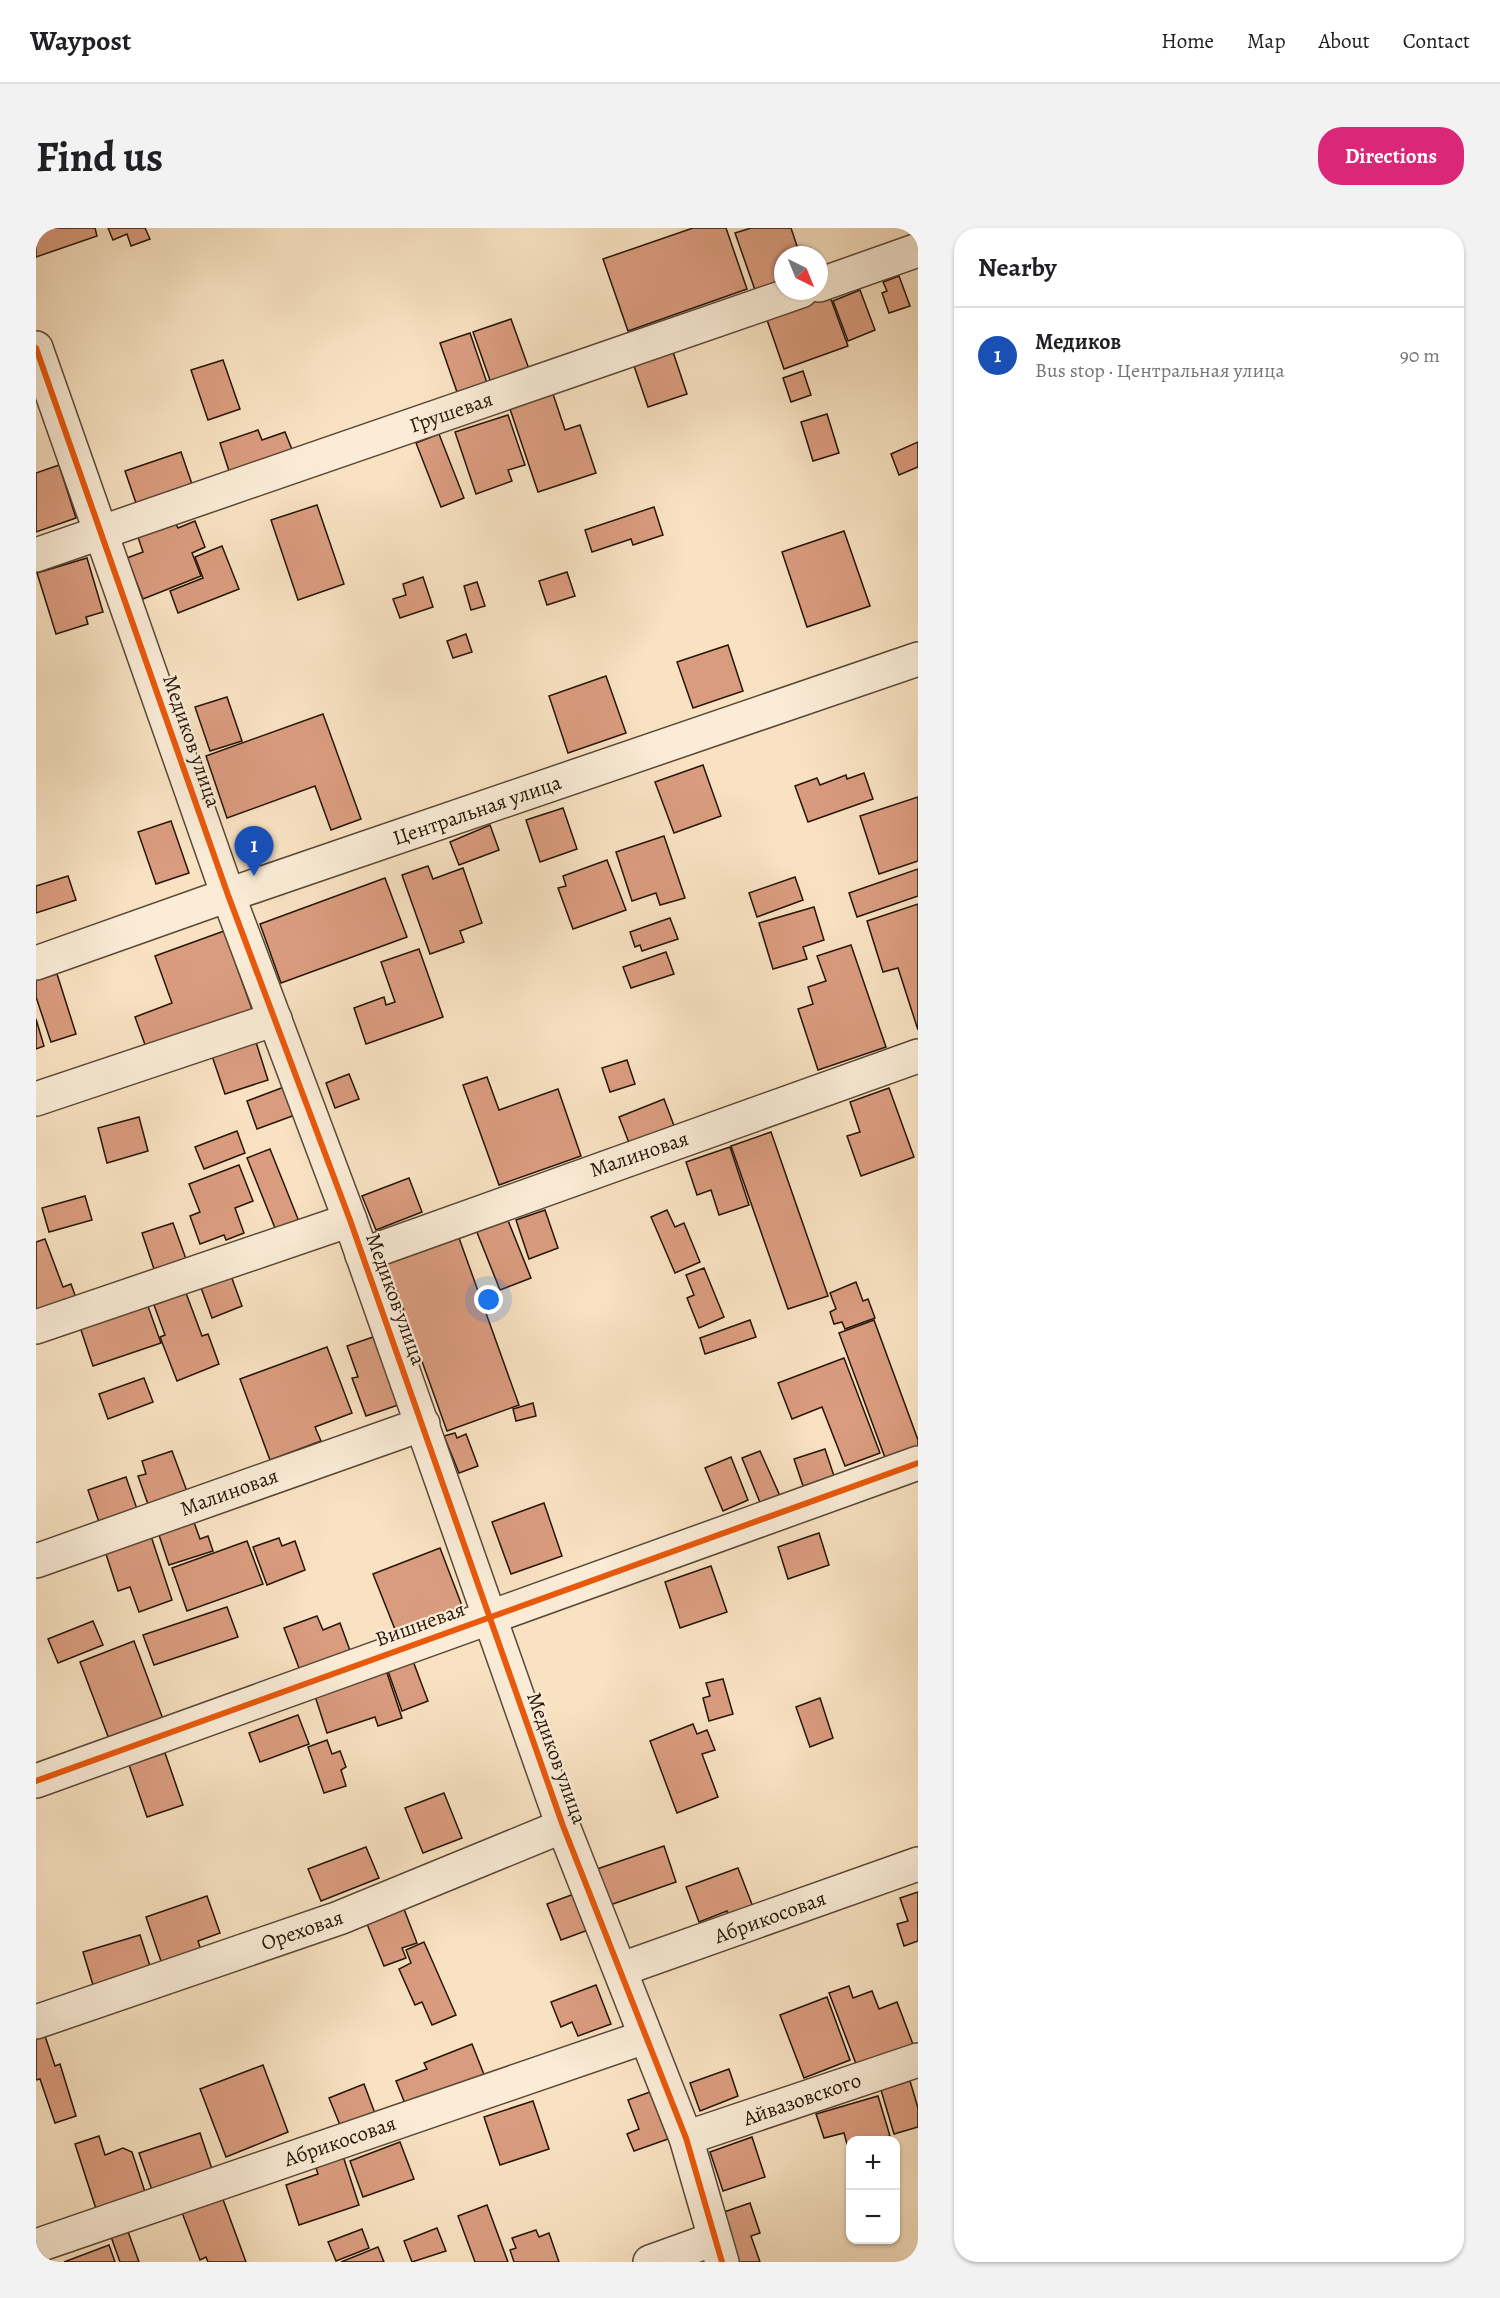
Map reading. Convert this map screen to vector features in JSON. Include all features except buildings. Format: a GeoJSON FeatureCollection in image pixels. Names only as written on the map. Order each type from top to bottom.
{"type":"FeatureCollection","features":[{"type":"Feature","properties":{"kind":"street"},"geometry":{"type":"LineString","coordinates":[[828,282],[918,250]]}},
{"type":"Feature","properties":{"kind":"street","name":"Грушевая"},"geometry":{"type":"LineString","coordinates":[[36,555],[775,300]]}},
{"type":"Feature","properties":{"kind":"street","name":"Медиков улица"},"geometry":{"type":"LineString","coordinates":[[36,348],[228,895],[350,1220],[423,1424],[563,1826],[622,1969],[645,2037],[686,2138],[718,2251]]}},
{"type":"Feature","properties":{"kind":"street","name":"Центральная улица"},"geometry":{"type":"LineString","coordinates":[[36,963],[918,659]]}},
{"type":"Feature","properties":{"kind":"street"},"geometry":{"type":"LineString","coordinates":[[36,1099],[275,1019]]}},
{"type":"Feature","properties":{"kind":"street","name":"Малиновая"},"geometry":{"type":"LineString","coordinates":[[362,1255],[456,1219],[918,1056]]}},
{"type":"Feature","properties":{"kind":"street"},"geometry":{"type":"LineString","coordinates":[[36,1327],[350,1220]]}},
{"type":"Feature","properties":{"kind":"street","name":"Малиновая"},"geometry":{"type":"LineString","coordinates":[[36,1561],[423,1424]]}},
{"type":"Feature","properties":{"kind":"street","name":"Вишневая"},"geometry":{"type":"LineString","coordinates":[[36,1781],[918,1463]]}},
{"type":"Feature","properties":{"kind":"street","name":"Ореховая"},"geometry":{"type":"LineString","coordinates":[[36,2022],[339,1918],[563,1826]]}},
{"type":"Feature","properties":{"kind":"street","name":"Абрикосовая"},"geometry":{"type":"LineString","coordinates":[[622,1969],[918,1864]]}},
{"type":"Feature","properties":{"kind":"street","name":"Абрикосовая"},"geometry":{"type":"LineString","coordinates":[[36,2246],[645,2037]]}},
{"type":"Feature","properties":{"kind":"street","name":"Айвазовского"},"geometry":{"type":"LineString","coordinates":[[686,2138],[918,2060]]}},
{"type":"Feature","properties":{"kind":"street"},"geometry":{"type":"LineString","coordinates":[[650,2262],[718,2251]]}},
{"type":"Feature","properties":{"kind":"cycle path"},"geometry":{"type":"LineString","coordinates":[[36,348],[228,895],[350,1220],[563,1826],[686,2138],[722,2262]]}},
{"type":"Feature","properties":{"kind":"cycle path"},"geometry":{"type":"LineString","coordinates":[[36,1781],[918,1463]]}},
{"type":"Feature","properties":{"kind":"place","name":"Медиков"},"geometry":{"type":"Point","coordinates":[254,876]}}]}
